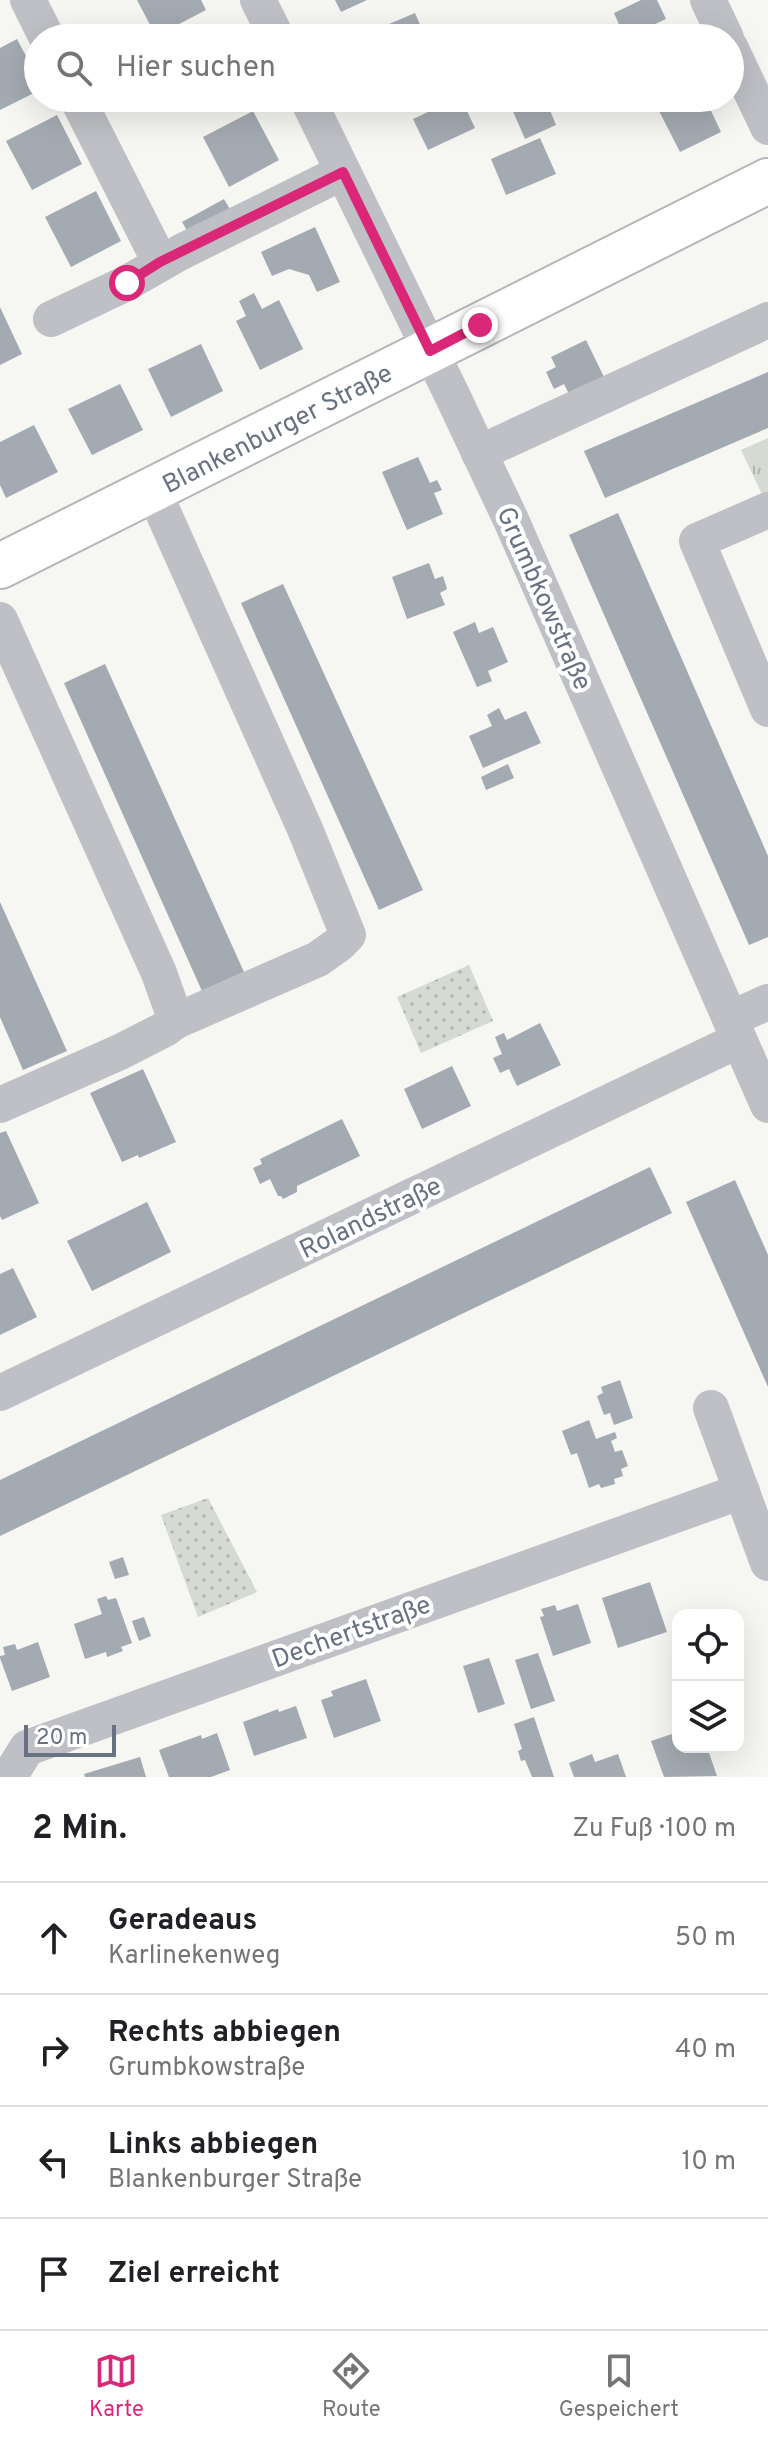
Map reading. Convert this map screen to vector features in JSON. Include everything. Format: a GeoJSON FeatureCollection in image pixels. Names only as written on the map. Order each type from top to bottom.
{"type":"FeatureCollection","features":[{"type":"Feature","properties":{"kind":"main road","name":"Blankenburger Straße"},"geometry":{"type":"LineString","coordinates":[[0,566],[768,181]]}},
{"type":"Feature","properties":{"kind":"street"},"geometry":{"type":"LineString","coordinates":[[28,0],[40,24]]}},
{"type":"Feature","properties":{"kind":"street"},"geometry":{"type":"LineString","coordinates":[[258,0],[270,24]]}},
{"type":"Feature","properties":{"kind":"street"},"geometry":{"type":"LineString","coordinates":[[708,0],[719,24]]}},
{"type":"Feature","properties":{"kind":"street"},"geometry":{"type":"LineString","coordinates":[[744,76],[768,127]]}},
{"type":"Feature","properties":{"kind":"street"},"geometry":{"type":"LineString","coordinates":[[84,112],[160,262]]}},
{"type":"Feature","properties":{"kind":"street","name":"Grumbkowstraße"},"geometry":{"type":"LineString","coordinates":[[314,112],[479,453],[768,1105]]}},
{"type":"Feature","properties":{"kind":"street"},"geometry":{"type":"LineString","coordinates":[[51,319],[343,172]]}},
{"type":"Feature","properties":{"kind":"street"},"geometry":{"type":"LineString","coordinates":[[479,453],[768,320]]}},
{"type":"Feature","properties":{"kind":"street"},"geometry":{"type":"LineString","coordinates":[[1,1101],[120,1052],[176,1021],[318,959],[348,935],[305,829],[153,490]]}},
{"type":"Feature","properties":{"kind":"street"},"geometry":{"type":"LineString","coordinates":[[768,510],[697,541],[768,709]]}},
{"type":"Feature","properties":{"kind":"street"},"geometry":{"type":"LineString","coordinates":[[0,620],[159,973],[176,1021]]}},
{"type":"Feature","properties":{"kind":"street","name":"Rolandstraße"},"geometry":{"type":"LineString","coordinates":[[0,1393],[735,1030],[768,1002]]}},
{"type":"Feature","properties":{"kind":"street"},"geometry":{"type":"LineString","coordinates":[[711,1408],[768,1563]]}},
{"type":"Feature","properties":{"kind":"street","name":"Dechertstraße"},"geometry":{"type":"LineString","coordinates":[[9,1777],[27,1748],[742,1491]]}},
{"type":"Feature","properties":{"kind":"green space"},"geometry":{"type":"Polygon","coordinates":[[[768,438],[768,502],[766,503],[741,450],[768,438]]]}},
{"type":"Feature","properties":{"kind":"green space"},"geometry":{"type":"Polygon","coordinates":[[[469,965],[493,1021],[421,1053],[397,997],[469,965]]]}},
{"type":"Feature","properties":{"kind":"green space"},"geometry":{"type":"Polygon","coordinates":[[[208,1498],[257,1592],[198,1617],[161,1515],[208,1498]]]}},
{"type":"Feature","properties":{"kind":"building"},"geometry":{"type":"Polygon","coordinates":[[[137,0],[201,0],[206,10],[179,24],[150,24],[137,0]]]}},
{"type":"Feature","properties":{"kind":"building"},"geometry":{"type":"Polygon","coordinates":[[[335,0],[367,0],[341,12],[335,0]]]}},
{"type":"Feature","properties":{"kind":"building"},"geometry":{"type":"Polygon","coordinates":[[[641,0],[657,0],[666,19],[655,24],[619,24],[614,13],[641,0]]]}},
{"type":"Feature","properties":{"kind":"building"},"geometry":{"type":"Polygon","coordinates":[[[415,13],[420,24],[389,24],[415,13]]]}},
{"type":"Feature","properties":{"kind":"building"},"geometry":{"type":"Polygon","coordinates":[[[17,39],[24,52],[24,98],[0,110],[0,48],[17,39]]]}},
{"type":"Feature","properties":{"kind":"building"},"geometry":{"type":"Polygon","coordinates":[[[254,112],[279,160],[229,187],[203,137],[254,112]]]}},
{"type":"Feature","properties":{"kind":"building"},"geometry":{"type":"Polygon","coordinates":[[[428,112],[468,112],[475,128],[428,150],[413,119],[428,112]]]}},
{"type":"Feature","properties":{"kind":"building"},"geometry":{"type":"Polygon","coordinates":[[[513,112],[551,112],[556,125],[525,139],[513,112]]]}},
{"type":"Feature","properties":{"kind":"building"},"geometry":{"type":"Polygon","coordinates":[[[660,112],[712,112],[721,132],[680,152],[660,112]]]}},
{"type":"Feature","properties":{"kind":"building"},"geometry":{"type":"Polygon","coordinates":[[[57,115],[82,164],[32,190],[6,141],[57,115]]]}},
{"type":"Feature","properties":{"kind":"building"},"geometry":{"type":"Polygon","coordinates":[[[540,138],[556,174],[506,195],[491,159],[540,138]]]}},
{"type":"Feature","properties":{"kind":"building"},"geometry":{"type":"Polygon","coordinates":[[[96,191],[121,241],[71,267],[45,217],[96,191]]]}},
{"type":"Feature","properties":{"kind":"building"},"geometry":{"type":"Polygon","coordinates":[[[224,199],[231,211],[189,234],[182,222],[224,199]]]}},
{"type":"Feature","properties":{"kind":"building"},"geometry":{"type":"Polygon","coordinates":[[[315,227],[340,282],[317,292],[309,275],[289,269],[272,276],[261,252],[315,227]]]}},
{"type":"Feature","properties":{"kind":"building"},"geometry":{"type":"Polygon","coordinates":[[[254,293],[262,309],[279,300],[303,349],[260,370],[236,321],[246,316],[239,301],[254,293]]]}},
{"type":"Feature","properties":{"kind":"building"},"geometry":{"type":"Polygon","coordinates":[[[0,307],[22,354],[0,365],[0,307]]]}},
{"type":"Feature","properties":{"kind":"building"},"geometry":{"type":"Polygon","coordinates":[[[586,340],[604,377],[569,394],[564,384],[554,389],[546,372],[556,367],[551,357],[586,340]]]}},
{"type":"Feature","properties":{"kind":"building"},"geometry":{"type":"Polygon","coordinates":[[[201,344],[223,391],[171,417],[148,369],[201,344]]]}},
{"type":"Feature","properties":{"kind":"building"},"geometry":{"type":"Polygon","coordinates":[[[768,372],[768,428],[605,498],[584,451],[768,372]]]}},
{"type":"Feature","properties":{"kind":"building"},"geometry":{"type":"Polygon","coordinates":[[[120,384],[143,430],[92,455],[68,409],[120,384]]]}},
{"type":"Feature","properties":{"kind":"building"},"geometry":{"type":"Polygon","coordinates":[[[34,425],[58,472],[6,498],[0,485],[0,442],[34,425]]]}},
{"type":"Feature","properties":{"kind":"building"},"geometry":{"type":"Polygon","coordinates":[[[418,457],[430,483],[437,480],[442,490],[434,493],[443,514],[407,530],[382,472],[418,457]]]}},
{"type":"Feature","properties":{"kind":"building"},"geometry":{"type":"Polygon","coordinates":[[[618,513],[768,856],[768,937],[749,945],[569,535],[618,513]]]}},
{"type":"Feature","properties":{"kind":"building"},"geometry":{"type":"Polygon","coordinates":[[[429,563],[435,579],[443,576],[447,589],[440,593],[445,605],[407,619],[392,577],[429,563]]]}},
{"type":"Feature","properties":{"kind":"building"},"geometry":{"type":"Polygon","coordinates":[[[283,584],[423,890],[379,910],[241,603],[283,584]]]}},
{"type":"Feature","properties":{"kind":"building"},"geometry":{"type":"Polygon","coordinates":[[[475,622],[479,633],[493,627],[508,662],[488,671],[492,681],[477,687],[453,632],[475,622]]]}},
{"type":"Feature","properties":{"kind":"building"},"geometry":{"type":"Polygon","coordinates":[[[105,664],[244,972],[202,991],[64,683],[105,664]]]}},
{"type":"Feature","properties":{"kind":"building"},"geometry":{"type":"Polygon","coordinates":[[[499,708],[505,720],[526,711],[541,743],[483,768],[469,736],[492,726],[487,715],[499,708]]]}},
{"type":"Feature","properties":{"kind":"building"},"geometry":{"type":"Polygon","coordinates":[[[508,764],[514,778],[486,790],[481,777],[508,764]]]}},
{"type":"Feature","properties":{"kind":"building"},"geometry":{"type":"Polygon","coordinates":[[[0,902],[67,1051],[23,1070],[0,1017],[0,902]]]}},
{"type":"Feature","properties":{"kind":"building"},"geometry":{"type":"Polygon","coordinates":[[[540,1023],[561,1065],[517,1086],[509,1069],[500,1073],[493,1058],[502,1054],[495,1037],[504,1033],[507,1040],[540,1023]]]}},
{"type":"Feature","properties":{"kind":"building"},"geometry":{"type":"Polygon","coordinates":[[[452,1066],[471,1106],[422,1129],[404,1089],[452,1066]]]}},
{"type":"Feature","properties":{"kind":"building"},"geometry":{"type":"Polygon","coordinates":[[[143,1069],[176,1142],[122,1162],[90,1093],[143,1069]]]}},
{"type":"Feature","properties":{"kind":"building"},"geometry":{"type":"Polygon","coordinates":[[[342,1119],[360,1156],[297,1186],[297,1192],[283,1199],[278,1196],[270,1179],[260,1184],[253,1168],[262,1164],[260,1159],[342,1119]]]}},
{"type":"Feature","properties":{"kind":"building"},"geometry":{"type":"Polygon","coordinates":[[[6,1131],[39,1203],[2,1220],[0,1133],[6,1131]]]}},
{"type":"Feature","properties":{"kind":"building"},"geometry":{"type":"Polygon","coordinates":[[[650,1167],[672,1213],[0,1536],[0,1480],[650,1167]]]}},
{"type":"Feature","properties":{"kind":"building"},"geometry":{"type":"Polygon","coordinates":[[[735,1180],[768,1255],[768,1387],[686,1202],[735,1180]]]}},
{"type":"Feature","properties":{"kind":"building"},"geometry":{"type":"Polygon","coordinates":[[[147,1202],[171,1252],[92,1291],[67,1241],[147,1202]]]}},
{"type":"Feature","properties":{"kind":"building"},"geometry":{"type":"Polygon","coordinates":[[[13,1268],[37,1317],[0,1335],[0,1274],[13,1268]]]}},
{"type":"Feature","properties":{"kind":"building"},"geometry":{"type":"Polygon","coordinates":[[[620,1380],[633,1418],[614,1425],[610,1413],[604,1415],[597,1396],[603,1393],[601,1387],[620,1380]]]}},
{"type":"Feature","properties":{"kind":"building"},"geometry":{"type":"Polygon","coordinates":[[[589,1420],[596,1439],[615,1432],[617,1438],[611,1441],[615,1452],[622,1450],[628,1466],[621,1469],[623,1476],[614,1479],[615,1484],[601,1488],[599,1484],[589,1488],[577,1453],[571,1455],[562,1431],[589,1420]]]}},
{"type":"Feature","properties":{"kind":"building"},"geometry":{"type":"Polygon","coordinates":[[[123,1557],[129,1575],[115,1579],[109,1562],[123,1557]]]}},
{"type":"Feature","properties":{"kind":"building"},"geometry":{"type":"Polygon","coordinates":[[[650,1582],[667,1632],[618,1648],[602,1598],[650,1582]]]}},
{"type":"Feature","properties":{"kind":"building"},"geometry":{"type":"Polygon","coordinates":[[[106,1596],[108,1600],[116,1598],[132,1643],[121,1647],[123,1651],[107,1657],[106,1652],[85,1659],[74,1624],[102,1614],[97,1599],[106,1596]]]}},
{"type":"Feature","properties":{"kind":"building"},"geometry":{"type":"Polygon","coordinates":[[[578,1604],[591,1643],[553,1656],[540,1617],[544,1616],[541,1609],[555,1605],[557,1611],[578,1604]]]}},
{"type":"Feature","properties":{"kind":"building"},"geometry":{"type":"Polygon","coordinates":[[[144,1617],[151,1636],[139,1641],[132,1621],[144,1617]]]}},
{"type":"Feature","properties":{"kind":"building"},"geometry":{"type":"Polygon","coordinates":[[[38,1642],[50,1677],[12,1691],[0,1658],[5,1655],[3,1647],[15,1644],[17,1650],[38,1642]]]}},
{"type":"Feature","properties":{"kind":"building"},"geometry":{"type":"Polygon","coordinates":[[[538,1653],[555,1701],[531,1709],[515,1660],[538,1653]]]}},
{"type":"Feature","properties":{"kind":"building"},"geometry":{"type":"Polygon","coordinates":[[[489,1658],[505,1704],[478,1713],[463,1666],[489,1658]]]}},
{"type":"Feature","properties":{"kind":"building"},"geometry":{"type":"Polygon","coordinates":[[[366,1679],[381,1721],[334,1738],[321,1700],[333,1696],[331,1691],[366,1679]]]}},
{"type":"Feature","properties":{"kind":"building"},"geometry":{"type":"Polygon","coordinates":[[[296,1706],[307,1738],[254,1756],[243,1722],[296,1706]]]}},
{"type":"Feature","properties":{"kind":"building"},"geometry":{"type":"Polygon","coordinates":[[[534,1717],[554,1777],[532,1777],[525,1760],[521,1761],[518,1751],[522,1749],[514,1724],[534,1717]]]}},
{"type":"Feature","properties":{"kind":"building"},"geometry":{"type":"Polygon","coordinates":[[[217,1733],[230,1770],[211,1777],[169,1777],[159,1750],[201,1735],[202,1739],[217,1733]]]}},
{"type":"Feature","properties":{"kind":"building"},"geometry":{"type":"Polygon","coordinates":[[[672,1734],[672,1753],[709,1753],[717,1776],[664,1777],[651,1741],[672,1734]]]}},
{"type":"Feature","properties":{"kind":"building"},"geometry":{"type":"Polygon","coordinates":[[[592,1754],[595,1762],[618,1754],[626,1777],[574,1777],[569,1763],[592,1754]]]}},
{"type":"Feature","properties":{"kind":"building"},"geometry":{"type":"Polygon","coordinates":[[[140,1757],[146,1777],[85,1777],[84,1774],[140,1757]]]}},
{"type":"Feature","properties":{"kind":"route"},"geometry":{"type":"LineString","coordinates":[[127,283],[160,262],[343,172],[430,351],[480,325]]}}]}
